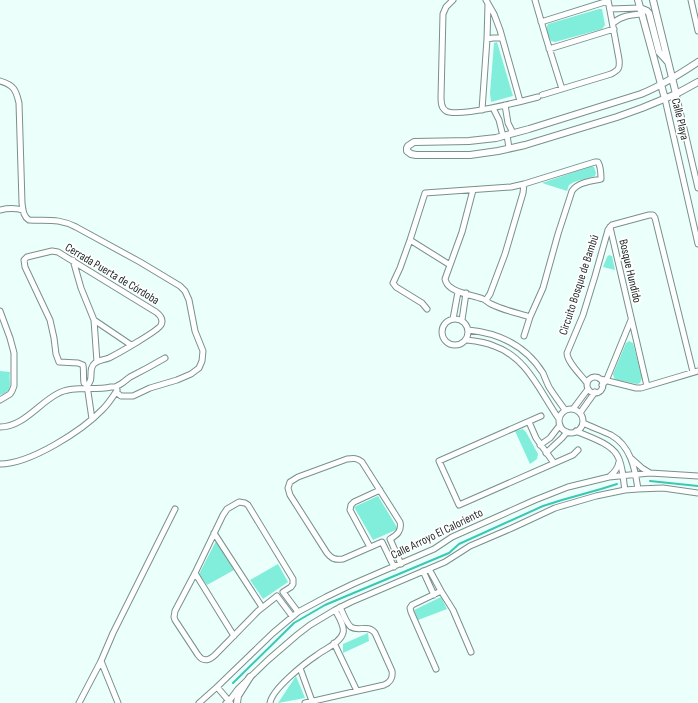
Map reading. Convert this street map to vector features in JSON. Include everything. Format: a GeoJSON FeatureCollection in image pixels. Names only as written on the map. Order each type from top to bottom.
{"type":"FeatureCollection","features":[{"type":"Feature","properties":{"kind":"street"},"geometry":{"type":"LineString","coordinates":[[453,0],[446,7],[443,14],[441,97],[442,106],[446,111],[455,113],[482,110],[540,96],[611,74],[616,72],[620,66],[608,0],[541,22]]}},
{"type":"Feature","properties":{"kind":"street"},"geometry":{"type":"LineString","coordinates":[[535,0],[562,89]]}},
{"type":"Feature","properties":{"kind":"street","name":"Calle Playa"},"geometry":{"type":"LineString","coordinates":[[638,0],[664,99],[698,244]]}},
{"type":"Feature","properties":{"kind":"street","name":"Calle Playa"},"geometry":{"type":"LineString","coordinates":[[652,0],[698,188]]}},
{"type":"Feature","properties":{"kind":"street"},"geometry":{"type":"LineString","coordinates":[[691,0],[697,19],[698,31]]}},
{"type":"Feature","properties":{"kind":"street"},"geometry":{"type":"LineString","coordinates":[[482,110],[487,39],[487,2]]}},
{"type":"Feature","properties":{"kind":"street"},"geometry":{"type":"LineString","coordinates":[[487,2],[494,14],[520,101]]}},
{"type":"Feature","properties":{"kind":"street"},"geometry":{"type":"LineString","coordinates":[[610,9],[647,11],[649,13],[659,52],[668,62]]}},
{"type":"Feature","properties":{"kind":"street"},"geometry":{"type":"LineString","coordinates":[[549,49],[613,26],[619,18],[641,11]]}},
{"type":"Feature","properties":{"kind":"street"},"geometry":{"type":"LineString","coordinates":[[487,39],[502,38]]}},
{"type":"Feature","properties":{"kind":"street"},"geometry":{"type":"LineString","coordinates":[[698,62],[660,85],[641,94],[612,104],[505,136],[484,140],[457,142],[418,142],[410,144],[407,151],[416,155],[485,153],[536,142],[617,117],[676,94],[698,82]]}},
{"type":"Feature","properties":{"kind":"street"},"geometry":{"type":"LineString","coordinates":[[0,81],[10,84],[15,89],[19,103],[23,210],[25,217],[29,220],[60,221],[68,223],[140,262],[180,286],[185,291],[195,331],[203,351],[202,361],[199,368],[191,374],[178,380],[150,388],[133,396],[121,396],[117,389]]}},
{"type":"Feature","properties":{"kind":"street"},"geometry":{"type":"LineString","coordinates":[[505,105],[508,123],[513,133]]}},
{"type":"Feature","properties":{"kind":"street"},"geometry":{"type":"LineString","coordinates":[[493,108],[510,148]]}},
{"type":"Feature","properties":{"kind":"street"},"geometry":{"type":"LineString","coordinates":[[484,140],[485,153]]}},
{"type":"Feature","properties":{"kind":"street"},"geometry":{"type":"LineString","coordinates":[[427,309],[422,303],[396,287],[393,283],[410,240],[425,193],[511,187],[598,162],[601,179],[580,184],[572,191],[543,288],[530,317],[524,336]]}},
{"type":"Feature","properties":{"kind":"street"},"geometry":{"type":"LineString","coordinates":[[486,300],[490,294],[505,254],[523,193],[524,184]]}},
{"type":"Feature","properties":{"kind":"street"},"geometry":{"type":"LineString","coordinates":[[473,190],[462,232],[445,279],[446,284],[458,292],[466,293],[486,300],[488,303],[493,305],[530,317]]}},
{"type":"Feature","properties":{"kind":"street"},"geometry":{"type":"LineString","coordinates":[[0,210],[15,208],[23,210]]}},
{"type":"Feature","properties":{"kind":"street","name":"Circuito Bosque de Bambú"},"geometry":{"type":"LineString","coordinates":[[589,380],[581,375],[571,363],[566,353],[583,315],[608,230],[612,225],[653,215],[696,372],[641,388],[603,382]]}},
{"type":"Feature","properties":{"kind":"street","name":"Bosque Hundido"},"geometry":{"type":"LineString","coordinates":[[610,227],[647,386]]}},
{"type":"Feature","properties":{"kind":"street"},"geometry":{"type":"LineString","coordinates":[[410,240],[450,264]]}},
{"type":"Feature","properties":{"kind":"street","name":"Cerrada Puerta de Córdoba"},"geometry":{"type":"LineString","coordinates":[[89,385],[84,383],[83,380],[83,365],[78,363],[59,362],[56,354],[50,320],[24,263],[24,260],[27,257],[52,251],[58,252],[161,316],[162,322],[159,327],[110,358],[97,362]]}},
{"type":"Feature","properties":{"kind":"street"},"geometry":{"type":"LineString","coordinates":[[73,260],[81,288],[94,320],[97,362],[91,367],[89,385],[92,419]]}},
{"type":"Feature","properties":{"kind":"street"},"geometry":{"type":"LineString","coordinates":[[453,319],[458,292]]}},
{"type":"Feature","properties":{"kind":"street"},"geometry":{"type":"LineString","coordinates":[[462,320],[466,293]]}},
{"type":"Feature","properties":{"kind":"street"},"geometry":{"type":"LineString","coordinates":[[0,311],[14,353],[14,386],[10,394],[0,400]]}},
{"type":"Feature","properties":{"kind":"street","name":"Bosque Hundido"},"geometry":{"type":"LineString","coordinates":[[603,382],[631,319]]}},
{"type":"Feature","properties":{"kind":"street"},"geometry":{"type":"LineString","coordinates":[[94,320],[131,345]]}},
{"type":"Feature","properties":{"kind":"street"},"geometry":{"type":"LineString","coordinates":[[449,320],[462,320],[466,323],[468,336],[466,340],[459,345],[450,345],[443,339],[443,326],[449,320]]}},
{"type":"Feature","properties":{"kind":"street"},"geometry":{"type":"LineString","coordinates":[[468,330],[489,333],[504,338],[517,346],[532,360],[543,374],[550,388],[565,410]]}},
{"type":"Feature","properties":{"kind":"street"},"geometry":{"type":"LineString","coordinates":[[466,340],[493,345],[502,349],[525,367],[559,422],[561,428],[567,432],[570,433],[579,429],[583,423],[580,413],[573,409],[565,410],[562,413],[559,422],[550,438],[540,445]]}},
{"type":"Feature","properties":{"kind":"street"},"geometry":{"type":"LineString","coordinates":[[0,464],[14,463],[37,454],[75,432],[103,409],[117,389],[128,378],[165,358]]}},
{"type":"Feature","properties":{"kind":"street"},"geometry":{"type":"LineString","coordinates":[[573,409],[588,389],[589,380],[596,377],[603,382],[601,389],[595,392],[580,413]]}},
{"type":"Feature","properties":{"kind":"street"},"geometry":{"type":"LineString","coordinates":[[0,427],[14,424],[48,400],[64,391],[89,385],[106,389],[117,389]]}},
{"type":"Feature","properties":{"kind":"street"},"geometry":{"type":"LineString","coordinates":[[588,389],[595,392]]}},
{"type":"Feature","properties":{"kind":"street"},"geometry":{"type":"LineString","coordinates":[[541,416],[439,461],[459,505],[573,455],[578,450]]}},
{"type":"Feature","properties":{"kind":"street"},"geometry":{"type":"LineString","coordinates":[[529,422],[540,445],[554,463]]}},
{"type":"Feature","properties":{"kind":"street"},"geometry":{"type":"LineString","coordinates":[[583,423],[612,436],[619,442],[631,458],[650,473]]}},
{"type":"Feature","properties":{"kind":"street"},"geometry":{"type":"LineString","coordinates":[[576,431],[609,446],[617,455],[620,461],[625,490]]}},
{"type":"Feature","properties":{"kind":"street"},"geometry":{"type":"LineString","coordinates":[[546,453],[567,432]]}},
{"type":"Feature","properties":{"kind":"street"},"geometry":{"type":"LineString","coordinates":[[612,450],[619,442]]}},
{"type":"Feature","properties":{"kind":"street"},"geometry":{"type":"LineString","coordinates":[[356,458],[362,462],[400,522],[399,532],[390,539],[342,558],[332,559],[290,495],[290,482],[298,477],[347,459],[356,458]]}},
{"type":"Feature","properties":{"kind":"street"},"geometry":{"type":"LineString","coordinates":[[631,458],[636,474],[638,489]]}},
{"type":"Feature","properties":{"kind":"street"},"geometry":{"type":"LineString","coordinates":[[609,477],[618,468],[620,461]]}},
{"type":"Feature","properties":{"kind":"street","name":"Calle Arroyo El Caloriento"},"geometry":{"type":"LineString","coordinates":[[199,703],[273,633],[298,612],[353,584],[434,549],[452,537],[535,500],[568,488],[609,477],[650,473],[698,476]]}},
{"type":"Feature","properties":{"kind":"street","name":"Calle Arroyo El Caloriento"},"geometry":{"type":"LineString","coordinates":[[217,687],[228,702],[238,689],[297,634],[338,608],[445,562],[470,546],[556,508],[596,496],[625,490],[663,488],[698,493]]}},
{"type":"Feature","properties":{"kind":"street"},"geometry":{"type":"LineString","coordinates":[[370,547],[350,510],[350,507],[354,502],[380,490]]}},
{"type":"Feature","properties":{"kind":"street"},"geometry":{"type":"LineString","coordinates":[[239,502],[245,503],[293,578],[293,584],[291,587],[262,607],[212,658],[209,660],[203,660],[198,655],[174,617],[175,611],[214,533],[227,509],[239,502]]}},
{"type":"Feature","properties":{"kind":"street"},"geometry":{"type":"LineString","coordinates":[[79,703],[175,509]]}},
{"type":"Feature","properties":{"kind":"street"},"geometry":{"type":"LineString","coordinates":[[214,533],[262,607]]}},
{"type":"Feature","properties":{"kind":"street"},"geometry":{"type":"LineString","coordinates":[[390,539],[401,564]]}},
{"type":"Feature","properties":{"kind":"street"},"geometry":{"type":"LineString","coordinates":[[382,542],[394,567]]}},
{"type":"Feature","properties":{"kind":"street"},"geometry":{"type":"LineString","coordinates":[[429,569],[453,610],[471,652]]}},
{"type":"Feature","properties":{"kind":"street"},"geometry":{"type":"LineString","coordinates":[[423,571],[434,595]]}},
{"type":"Feature","properties":{"kind":"street"},"geometry":{"type":"LineString","coordinates":[[195,573],[234,636]]}},
{"type":"Feature","properties":{"kind":"street"},"geometry":{"type":"LineString","coordinates":[[436,669],[410,608],[412,605],[441,591]]}},
{"type":"Feature","properties":{"kind":"street"},"geometry":{"type":"LineString","coordinates":[[283,592],[298,612]]}},
{"type":"Feature","properties":{"kind":"street"},"geometry":{"type":"LineString","coordinates":[[278,596],[292,616]]}},
{"type":"Feature","properties":{"kind":"street"},"geometry":{"type":"LineString","coordinates":[[270,703],[271,697],[285,682],[300,668],[334,643],[341,636],[343,629],[338,608]]}},
{"type":"Feature","properties":{"kind":"street"},"geometry":{"type":"LineString","coordinates":[[305,703],[384,685],[392,678],[392,671],[375,633],[369,628],[358,629],[351,627],[338,608]]}},
{"type":"Feature","properties":{"kind":"street"},"geometry":{"type":"LineString","coordinates":[[334,643],[357,691]]}},
{"type":"Feature","properties":{"kind":"street"},"geometry":{"type":"LineString","coordinates":[[101,661],[118,703]]}},
{"type":"Feature","properties":{"kind":"street"},"geometry":{"type":"LineString","coordinates":[[300,668],[312,701]]}},
{"type":"Feature","properties":{"kind":"street"},"geometry":{"type":"LineString","coordinates":[[237,703],[238,696],[250,678]]}},
{"type":"Feature","properties":{"kind":"green space"},"geometry":{"type":"Polygon","coordinates":[[[602,9],[605,25],[602,29],[555,42],[551,41],[547,30],[548,24],[602,9]]]}},
{"type":"Feature","properties":{"kind":"green space"},"geometry":{"type":"Polygon","coordinates":[[[497,42],[513,96],[491,102],[490,93],[494,43],[497,42]]]}},
{"type":"Feature","properties":{"kind":"green space"},"geometry":{"type":"Polygon","coordinates":[[[592,166],[594,167],[596,173],[595,176],[574,182],[569,185],[567,191],[542,183],[592,166]]]}},
{"type":"Feature","properties":{"kind":"green space"},"geometry":{"type":"Polygon","coordinates":[[[609,255],[612,256],[615,270],[603,267],[609,255]]]}},
{"type":"Feature","properties":{"kind":"green space"},"geometry":{"type":"Polygon","coordinates":[[[629,341],[633,343],[642,378],[640,383],[637,384],[617,380],[614,378],[613,374],[626,343],[629,341]]]}},
{"type":"Feature","properties":{"kind":"green space"},"geometry":{"type":"Polygon","coordinates":[[[0,371],[10,372],[10,386],[8,391],[0,395],[0,371]]]}},
{"type":"Feature","properties":{"kind":"green space"},"geometry":{"type":"Polygon","coordinates":[[[523,429],[538,454],[537,459],[530,464],[515,431],[523,429]]]}},
{"type":"Feature","properties":{"kind":"green space"},"geometry":{"type":"Polygon","coordinates":[[[378,496],[398,529],[373,540],[354,507],[378,496]]]}},
{"type":"Feature","properties":{"kind":"green space"},"geometry":{"type":"Polygon","coordinates":[[[216,541],[234,570],[207,585],[199,574],[216,541]]]}},
{"type":"Feature","properties":{"kind":"green space"},"geometry":{"type":"Polygon","coordinates":[[[278,564],[288,582],[263,599],[250,580],[278,564]]]}},
{"type":"Feature","properties":{"kind":"green space"},"geometry":{"type":"Polygon","coordinates":[[[441,597],[447,609],[418,620],[414,610],[441,597]]]}},
{"type":"Feature","properties":{"kind":"green space"},"geometry":{"type":"Polygon","coordinates":[[[368,633],[369,641],[343,653],[343,644],[368,633]]]}},
{"type":"Feature","properties":{"kind":"green space"},"geometry":{"type":"Polygon","coordinates":[[[296,676],[305,698],[278,703],[296,676]]]}},
{"type":"Feature","properties":{"kind":"waterway"},"geometry":{"type":"LineString","coordinates":[[650,481],[698,486]]}},
{"type":"Feature","properties":{"kind":"waterway"},"geometry":{"type":"LineString","coordinates":[[233,683],[294,623],[325,605],[449,553],[459,544],[543,506],[617,484]]}}]}
